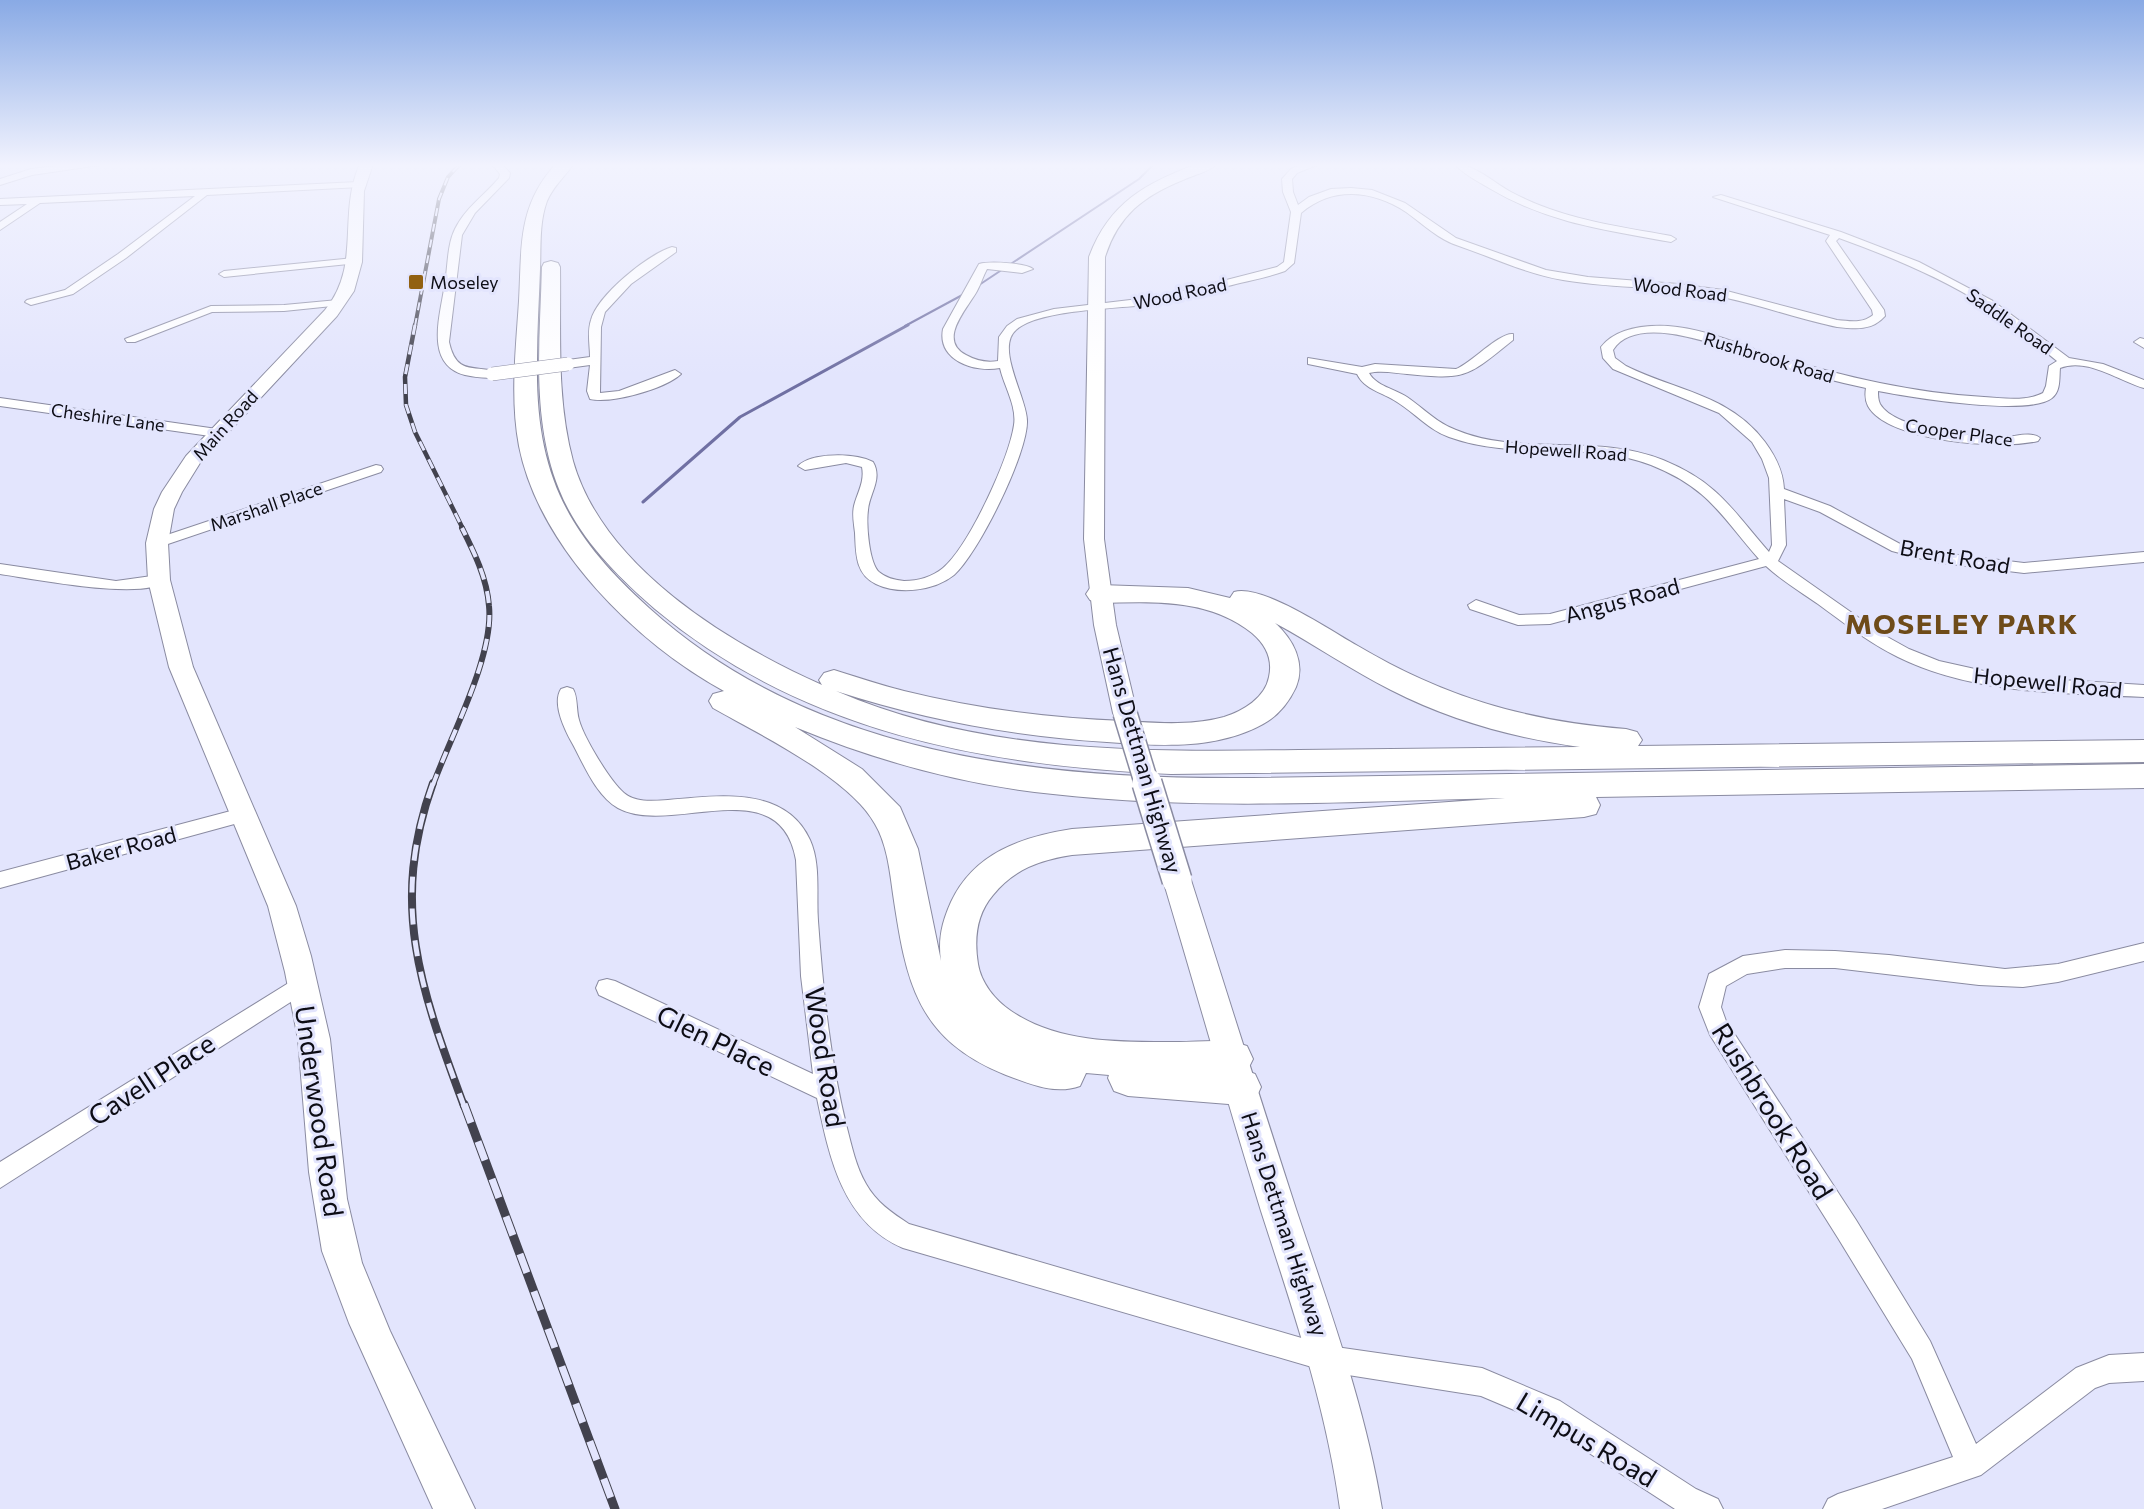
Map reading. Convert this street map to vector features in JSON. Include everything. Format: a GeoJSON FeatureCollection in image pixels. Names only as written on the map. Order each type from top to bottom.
{"type":"FeatureCollection","features":[{"type":"Feature","properties":{"kind":"highway"},"geometry":{"type":"LineString","coordinates":[[533,234],[528,333],[528,426],[542,487],[554,513],[580,552],[629,607],[670,642],[711,671],[763,699],[831,730],[922,758],[987,772],[1114,788],[1201,790],[2144,776]]}},
{"type":"Feature","properties":{"kind":"highway"},"geometry":{"type":"LineString","coordinates":[[552,234],[550,368],[553,427],[560,458],[572,491],[598,535],[621,563],[685,620],[752,664],[836,703],[925,731],[1035,753],[1160,763],[1227,764],[2144,751]]}},
{"type":"Feature","properties":{"kind":"highway"},"geometry":{"type":"LineString","coordinates":[[554,513],[558,535],[568,559],[619,620],[685,676],[841,770],[886,813],[905,863],[917,948],[927,981],[944,1013],[964,1033],[993,1051],[1023,1063],[1061,1072],[1237,1073]]}},
{"type":"Feature","properties":{"kind":"highway"},"geometry":{"type":"LineString","coordinates":[[621,563],[685,606],[748,643],[802,668],[902,701],[986,719],[1044,727],[1156,734],[1208,730],[1232,725],[1253,716],[1266,707],[1281,686],[1285,667],[1278,642],[1260,624],[1240,610],[1211,600],[1099,587]]}},
{"type":"Feature","properties":{"kind":"highway"},"geometry":{"type":"LineString","coordinates":[[1099,587],[1192,587],[1246,599],[1311,631],[1373,668],[1423,694],[1457,708],[1526,727],[1597,738],[1673,743],[1948,741],[1969,743],[2007,752]]}},
{"type":"Feature","properties":{"kind":"highway"},"geometry":{"type":"LineString","coordinates":[[1237,1073],[1147,1060],[1067,1053],[1038,1045],[1011,1033],[986,1014],[966,989],[957,964],[956,943],[960,919],[973,894],[993,872],[1015,857],[1042,847],[1072,842],[1937,778]]}},
{"type":"Feature","properties":{"kind":"main road","name":"Main Road"},"geometry":{"type":"LineString","coordinates":[[199,709],[182,667],[159,580],[157,543],[164,509],[193,460],[338,303],[352,278],[355,234]]}},
{"type":"Feature","properties":{"kind":"main road","name":"Hans Dettman Highway"},"geometry":{"type":"LineString","coordinates":[[1105,234],[1097,256],[1095,309],[1093,516],[1099,587],[1125,713],[1329,1359]]}},
{"type":"Feature","properties":{"kind":"main road","name":"Underwood Road"},"geometry":{"type":"LineString","coordinates":[[199,709],[282,906],[303,982],[314,1039],[332,1210],[340,1251],[394,1383],[454,1509]]}},
{"type":"Feature","properties":{"kind":"main road"},"geometry":{"type":"LineString","coordinates":[[1329,1359],[1355,1461],[1361,1509]]}},
{"type":"Feature","properties":{"kind":"street"},"geometry":{"type":"LineString","coordinates":[[31,302],[58,296],[76,287],[150,234]]}},
{"type":"Feature","properties":{"kind":"street"},"geometry":{"type":"LineString","coordinates":[[458,234],[443,342],[444,354],[454,366],[471,373],[492,374],[596,360]]}},
{"type":"Feature","properties":{"kind":"street","name":"Wood Road"},"geometry":{"type":"LineString","coordinates":[[805,466],[840,460],[854,460],[868,465],[870,477],[860,514],[863,558],[868,569],[879,579],[890,584],[904,586],[923,584],[950,570],[968,547],[1015,450],[1020,419],[1004,363],[1002,341],[1010,328],[1017,323],[1040,316],[1183,294],[1286,267],[1295,234]]}},
{"type":"Feature","properties":{"kind":"street","name":"Wood Road"},"geometry":{"type":"LineString","coordinates":[[1444,234],[1454,241],[1562,277],[1679,286],[1739,297],[1821,321],[1853,325],[1870,324],[1877,321],[1878,310],[1831,241],[1837,234]]}},
{"type":"Feature","properties":{"kind":"street"},"geometry":{"type":"LineString","coordinates":[[1646,234],[1671,239]]}},
{"type":"Feature","properties":{"kind":"street","name":"Saddle Road"},"geometry":{"type":"LineString","coordinates":[[1838,234],[1890,252],[1978,296],[2065,361]]}},
{"type":"Feature","properties":{"kind":"street"},"geometry":{"type":"LineString","coordinates":[[672,250],[646,267],[605,304],[596,319],[594,396],[600,398],[616,396],[675,374]]}},
{"type":"Feature","properties":{"kind":"street"},"geometry":{"type":"LineString","coordinates":[[224,274],[354,261]]}},
{"type":"Feature","properties":{"kind":"street"},"geometry":{"type":"LineString","coordinates":[[1004,363],[990,366],[967,360],[956,353],[947,342],[947,332],[953,318],[973,290],[983,266],[996,265],[1017,270],[1028,268]]}},
{"type":"Feature","properties":{"kind":"street"},"geometry":{"type":"LineString","coordinates":[[131,339],[211,309],[284,308],[338,303]]}},
{"type":"Feature","properties":{"kind":"street","name":"Rushbrook Road"},"geometry":{"type":"LineString","coordinates":[[1778,491],[1771,461],[1736,419],[1717,407],[1621,368],[1608,357],[1607,347],[1623,336],[1642,331],[1673,330],[1872,386],[1938,398],[2027,401],[2046,396],[2053,385],[2055,366],[2065,361]]}},
{"type":"Feature","properties":{"kind":"street"},"geometry":{"type":"LineString","coordinates":[[1312,361],[1362,371],[1375,368],[1443,374],[1458,373],[1472,367],[1509,337]]}},
{"type":"Feature","properties":{"kind":"street"},"geometry":{"type":"LineString","coordinates":[[2065,361],[2089,365],[2144,384]]}},
{"type":"Feature","properties":{"kind":"street","name":"Hopewell Road"},"geometry":{"type":"LineString","coordinates":[[1362,371],[1370,383],[1384,390],[1388,396],[1405,403],[1435,422],[1441,429],[1476,441],[1620,452],[1670,468],[1694,482],[1725,507],[1769,561],[1890,646],[1933,665],[2013,683],[2144,691]]}},
{"type":"Feature","properties":{"kind":"street","name":"Cooper Place"},"geometry":{"type":"LineString","coordinates":[[1872,386],[1872,402],[1876,408],[1887,418],[1907,427],[2004,441],[2033,438]]}},
{"type":"Feature","properties":{"kind":"street","name":"Cheshire Lane"},"geometry":{"type":"LineString","coordinates":[[0,402],[217,433]]}},
{"type":"Feature","properties":{"kind":"street","name":"Marshall Place"},"geometry":{"type":"LineString","coordinates":[[157,543],[376,469]]}},
{"type":"Feature","properties":{"kind":"street"},"geometry":{"type":"LineString","coordinates":[[1769,561],[1775,555],[1779,545],[1778,491]]}},
{"type":"Feature","properties":{"kind":"street","name":"Brent Road"},"geometry":{"type":"LineString","coordinates":[[1778,491],[1825,509],[1896,548],[1934,557],[2024,568],[2144,557]]}},
{"type":"Feature","properties":{"kind":"street","name":"Angus Road"},"geometry":{"type":"LineString","coordinates":[[1476,605],[1518,620],[1550,620],[1769,561]]}},
{"type":"Feature","properties":{"kind":"street"},"geometry":{"type":"LineString","coordinates":[[0,569],[108,586],[129,586],[159,580]]}},
{"type":"Feature","properties":{"kind":"street","name":"Wood Road"},"geometry":{"type":"LineString","coordinates":[[567,693],[567,713],[574,732],[605,785],[626,804],[642,808],[699,804],[754,805],[771,809],[784,816],[795,830],[805,858],[807,921],[826,1091],[849,1177],[862,1201],[877,1219],[903,1234],[1329,1359]]}},
{"type":"Feature","properties":{"kind":"street","name":"Baker Road"},"geometry":{"type":"LineString","coordinates":[[0,880],[242,814]]}},
{"type":"Feature","properties":{"kind":"street","name":"Rushbrook Road"},"geometry":{"type":"LineString","coordinates":[[1971,1466],[1921,1350],[1848,1229],[1716,1025],[1709,1005],[1712,990],[1719,976],[1731,969],[1743,963],[1768,959],[1853,961],[1981,977],[2032,978],[2144,952]]}},
{"type":"Feature","properties":{"kind":"street","name":"Cavell Place"},"geometry":{"type":"LineString","coordinates":[[0,1176],[303,982]]}},
{"type":"Feature","properties":{"kind":"street","name":"Glen Place"},"geometry":{"type":"LineString","coordinates":[[607,988],[826,1091]]}},
{"type":"Feature","properties":{"kind":"street","name":"Limpus Road"},"geometry":{"type":"LineString","coordinates":[[1329,1359],[1482,1382],[1513,1394],[1550,1411],[1686,1499],[1708,1509]]}},
{"type":"Feature","properties":{"kind":"street"},"geometry":{"type":"LineString","coordinates":[[1838,1509],[1971,1466],[2086,1378],[2109,1369],[2144,1367]]}},
{"type":"Feature","properties":{"kind":"waterway"},"geometry":{"type":"LineString","coordinates":[[976,287],[1055,234]]}},
{"type":"Feature","properties":{"kind":"waterway"},"geometry":{"type":"LineString","coordinates":[[905,326],[966,293]]}},
{"type":"Feature","properties":{"kind":"waterway"},"geometry":{"type":"LineString","coordinates":[[643,502],[740,417],[908,325]]}},
{"type":"Feature","properties":{"kind":"railway"},"geometry":{"type":"LineString","coordinates":[[415,326],[432,234]]}},
{"type":"Feature","properties":{"kind":"railway"},"geometry":{"type":"LineString","coordinates":[[415,325],[405,377],[406,405],[415,432],[463,529]]}},
{"type":"Feature","properties":{"kind":"railway"},"geometry":{"type":"LineString","coordinates":[[433,785],[470,696],[485,648],[489,626],[486,585],[462,528]]}},
{"type":"Feature","properties":{"kind":"railway"},"geometry":{"type":"LineString","coordinates":[[433,783],[420,827],[413,869],[412,908],[416,947],[424,985],[464,1106]]}},
{"type":"Feature","properties":{"kind":"railway"},"geometry":{"type":"LineString","coordinates":[[464,1104],[615,1509]]}},
{"type":"Feature","properties":{"kind":"place","name":"Moseley"},"geometry":{"type":"Point","coordinates":[416,282]}},
{"type":"Feature","properties":{"kind":"district","name":"MOSELEY PARK"},"geometry":{"type":"Point","coordinates":[1962,623]}}]}
